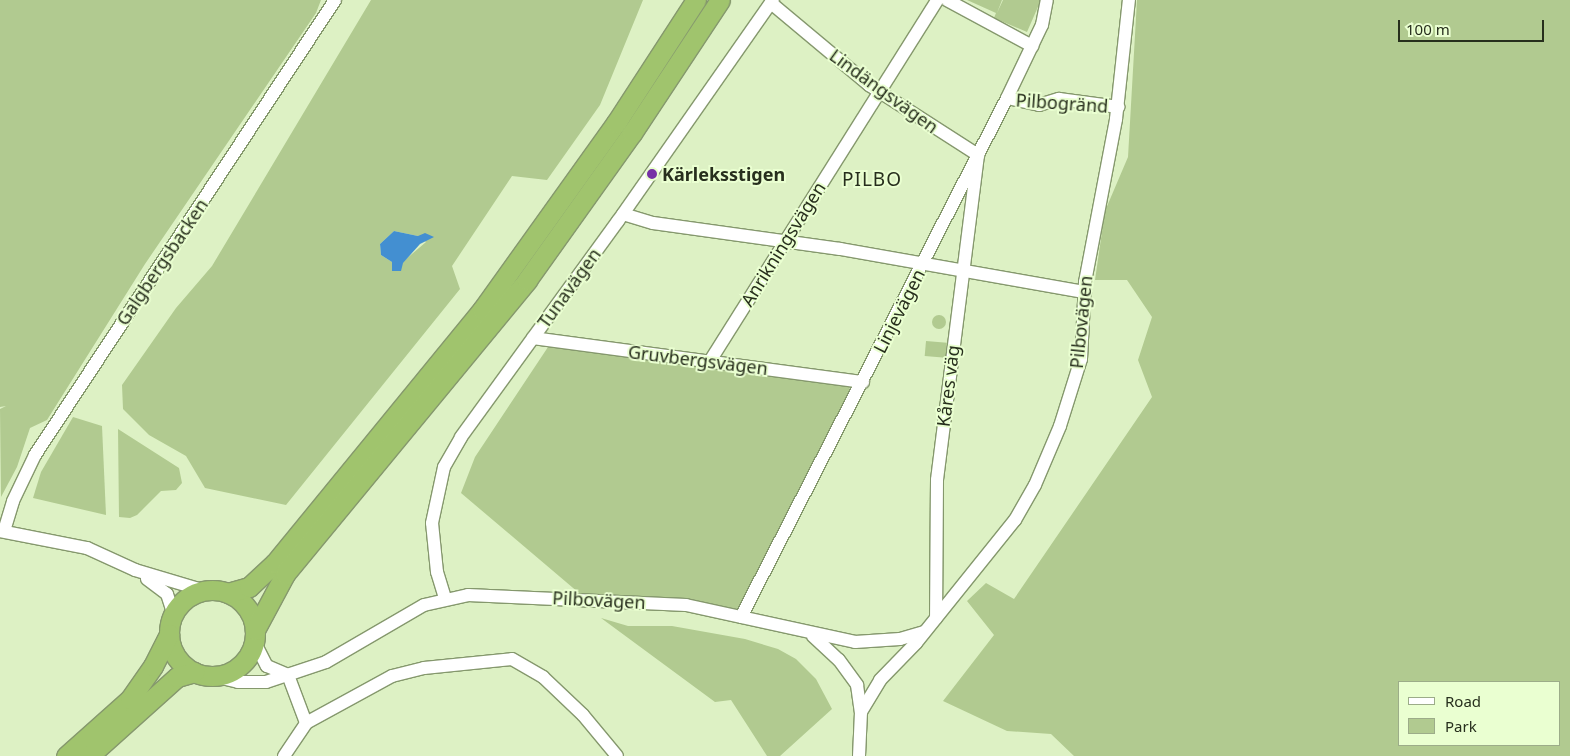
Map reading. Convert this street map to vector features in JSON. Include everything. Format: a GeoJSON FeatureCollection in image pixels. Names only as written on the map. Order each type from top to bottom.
{"type":"FeatureCollection","features":[{"type":"Feature","properties":{"kind":"highway"},"geometry":{"type":"LineString","coordinates":[[66,756],[130,698],[153,666],[169,634],[174,616],[185,600],[202,590],[228,593],[249,588],[275,563],[458,339],[616,123],[696,0]]}},
{"type":"Feature","properties":{"kind":"highway"},"geometry":{"type":"LineString","coordinates":[[169,634],[174,654],[194,672],[213,676],[240,666],[285,574],[527,280],[637,125],[720,0]]}},
{"type":"Feature","properties":{"kind":"highway"},"geometry":{"type":"LineString","coordinates":[[228,593],[248,610],[255,636]]}},
{"type":"Feature","properties":{"kind":"highway"},"geometry":{"type":"LineString","coordinates":[[89,756],[177,678],[194,672]]}},
{"type":"Feature","properties":{"kind":"street","name":"Galgbergsbacken"},"geometry":{"type":"LineString","coordinates":[[2,531],[13,501],[35,455],[335,0]]}},
{"type":"Feature","properties":{"kind":"street","name":"Anrikningsvägen"},"geometry":{"type":"LineString","coordinates":[[710,361],[937,0]]}},
{"type":"Feature","properties":{"kind":"street"},"geometry":{"type":"LineString","coordinates":[[947,0],[1032,46]]}},
{"type":"Feature","properties":{"kind":"street","name":"Linjevägen"},"geometry":{"type":"LineString","coordinates":[[741,617],[1007,98],[1042,25],[1047,0]]}},
{"type":"Feature","properties":{"kind":"street","name":"Pilbovägen"},"geometry":{"type":"LineString","coordinates":[[861,712],[880,680],[936,618],[1015,520],[1035,485],[1060,426],[1079,366],[1090,247],[1118,107],[1129,0]]}},
{"type":"Feature","properties":{"kind":"street","name":"Lindängsvägen"},"geometry":{"type":"LineString","coordinates":[[772,2],[880,92],[978,155]]}},
{"type":"Feature","properties":{"kind":"street","name":"Tunavägen"},"geometry":{"type":"LineString","coordinates":[[445,598],[437,572],[432,523],[444,467],[461,436],[623,214],[772,2]]}},
{"type":"Feature","properties":{"kind":"street","name":"Pilbogränd"},"geometry":{"type":"LineString","coordinates":[[1007,98],[1039,104],[1059,99],[1118,107]]}},
{"type":"Feature","properties":{"kind":"street","name":"Kåres väg"},"geometry":{"type":"LineString","coordinates":[[936,618],[937,480],[978,155]]}},
{"type":"Feature","properties":{"kind":"street"},"geometry":{"type":"LineString","coordinates":[[623,214],[653,224],[784,241],[924,263],[1085,292]]}},
{"type":"Feature","properties":{"kind":"street","name":"Gruvbergsvägen"},"geometry":{"type":"LineString","coordinates":[[533,338],[863,382]]}},
{"type":"Feature","properties":{"kind":"street"},"geometry":{"type":"LineString","coordinates":[[2,531],[87,548],[135,570],[202,590]]}},
{"type":"Feature","properties":{"kind":"street"},"geometry":{"type":"LineString","coordinates":[[135,570],[167,594],[174,616]]}},
{"type":"Feature","properties":{"kind":"street","name":"Pilbovägen"},"geometry":{"type":"LineString","coordinates":[[213,676],[238,682],[266,682],[288,675],[326,662],[424,605],[445,598],[494,596],[666,603],[741,617],[812,635],[855,642],[900,639],[924,632]]}},
{"type":"Feature","properties":{"kind":"street"},"geometry":{"type":"LineString","coordinates":[[812,635],[852,677],[860,696],[859,756]]}},
{"type":"Feature","properties":{"kind":"street"},"geometry":{"type":"LineString","coordinates":[[255,636],[268,666],[288,675],[306,723]]}},
{"type":"Feature","properties":{"kind":"street"},"geometry":{"type":"LineString","coordinates":[[284,756],[306,723],[392,676],[424,668],[512,659],[543,677],[583,715],[617,756]]}},
{"type":"Feature","properties":{"kind":"green space"},"geometry":{"type":"Polygon","coordinates":[[[0,0],[321,0],[316,13],[145,264],[47,420],[30,428],[17,467],[1,497],[0,409],[6,406],[0,407],[0,0]]]}},
{"type":"Feature","properties":{"kind":"green space"},"geometry":{"type":"Polygon","coordinates":[[[371,0],[643,0],[600,105],[547,180],[512,176],[452,266],[460,289],[286,505],[205,488],[186,456],[149,435],[123,409],[122,385],[176,308],[212,266],[371,0]],[[394,231],[380,244],[381,255],[392,262],[392,271],[426,242],[418,236],[394,231]]]}},
{"type":"Feature","properties":{"kind":"green space"},"geometry":{"type":"Polygon","coordinates":[[[967,0],[1002,0],[997,13],[1003,0],[1041,0],[1027,32],[994,18],[996,13],[967,0]]]}},
{"type":"Feature","properties":{"kind":"green space"},"geometry":{"type":"Polygon","coordinates":[[[1137,0],[1570,0],[1570,756],[1074,756],[1051,734],[1007,731],[943,701],[994,635],[967,601],[986,583],[1014,599],[1152,397],[1138,360],[1152,317],[1127,280],[1095,280],[1105,211],[1128,157],[1137,0]]]}},
{"type":"Feature","properties":{"kind":"green space"},"geometry":{"type":"Polygon","coordinates":[[[936,315],[942,315],[946,322],[942,329],[936,329],[932,325],[932,319],[936,315]]]}},
{"type":"Feature","properties":{"kind":"green space"},"geometry":{"type":"Polygon","coordinates":[[[926,341],[947,343],[946,358],[925,356],[926,341]]]}},
{"type":"Feature","properties":{"kind":"green space"},"geometry":{"type":"Polygon","coordinates":[[[548,347],[849,385],[851,395],[747,596],[736,610],[677,598],[579,593],[461,493],[475,457],[548,347]]]}},
{"type":"Feature","properties":{"kind":"green space"},"geometry":{"type":"Polygon","coordinates":[[[73,417],[102,426],[106,515],[33,498],[41,472],[73,417]]]}},
{"type":"Feature","properties":{"kind":"green space"},"geometry":{"type":"Polygon","coordinates":[[[118,429],[179,468],[182,483],[176,490],[161,491],[137,515],[130,518],[119,517],[118,429]]]}},
{"type":"Feature","properties":{"kind":"green space"},"geometry":{"type":"Polygon","coordinates":[[[601,618],[628,626],[672,626],[745,639],[778,649],[796,659],[816,679],[832,709],[780,756],[767,756],[731,700],[715,702],[601,618]]]}},
{"type":"Feature","properties":{"kind":"water"},"geometry":{"type":"Polygon","coordinates":[[[394,231],[418,236],[425,233],[434,237],[420,244],[403,263],[401,271],[392,271],[392,262],[381,255],[380,244],[394,231]]]}},
{"type":"Feature","properties":{"kind":"place","name":"Kärleksstigen"},"geometry":{"type":"Point","coordinates":[652,174]}},
{"type":"Feature","properties":{"kind":"district","name":"PILBO"},"geometry":{"type":"Point","coordinates":[872,180]}}]}
